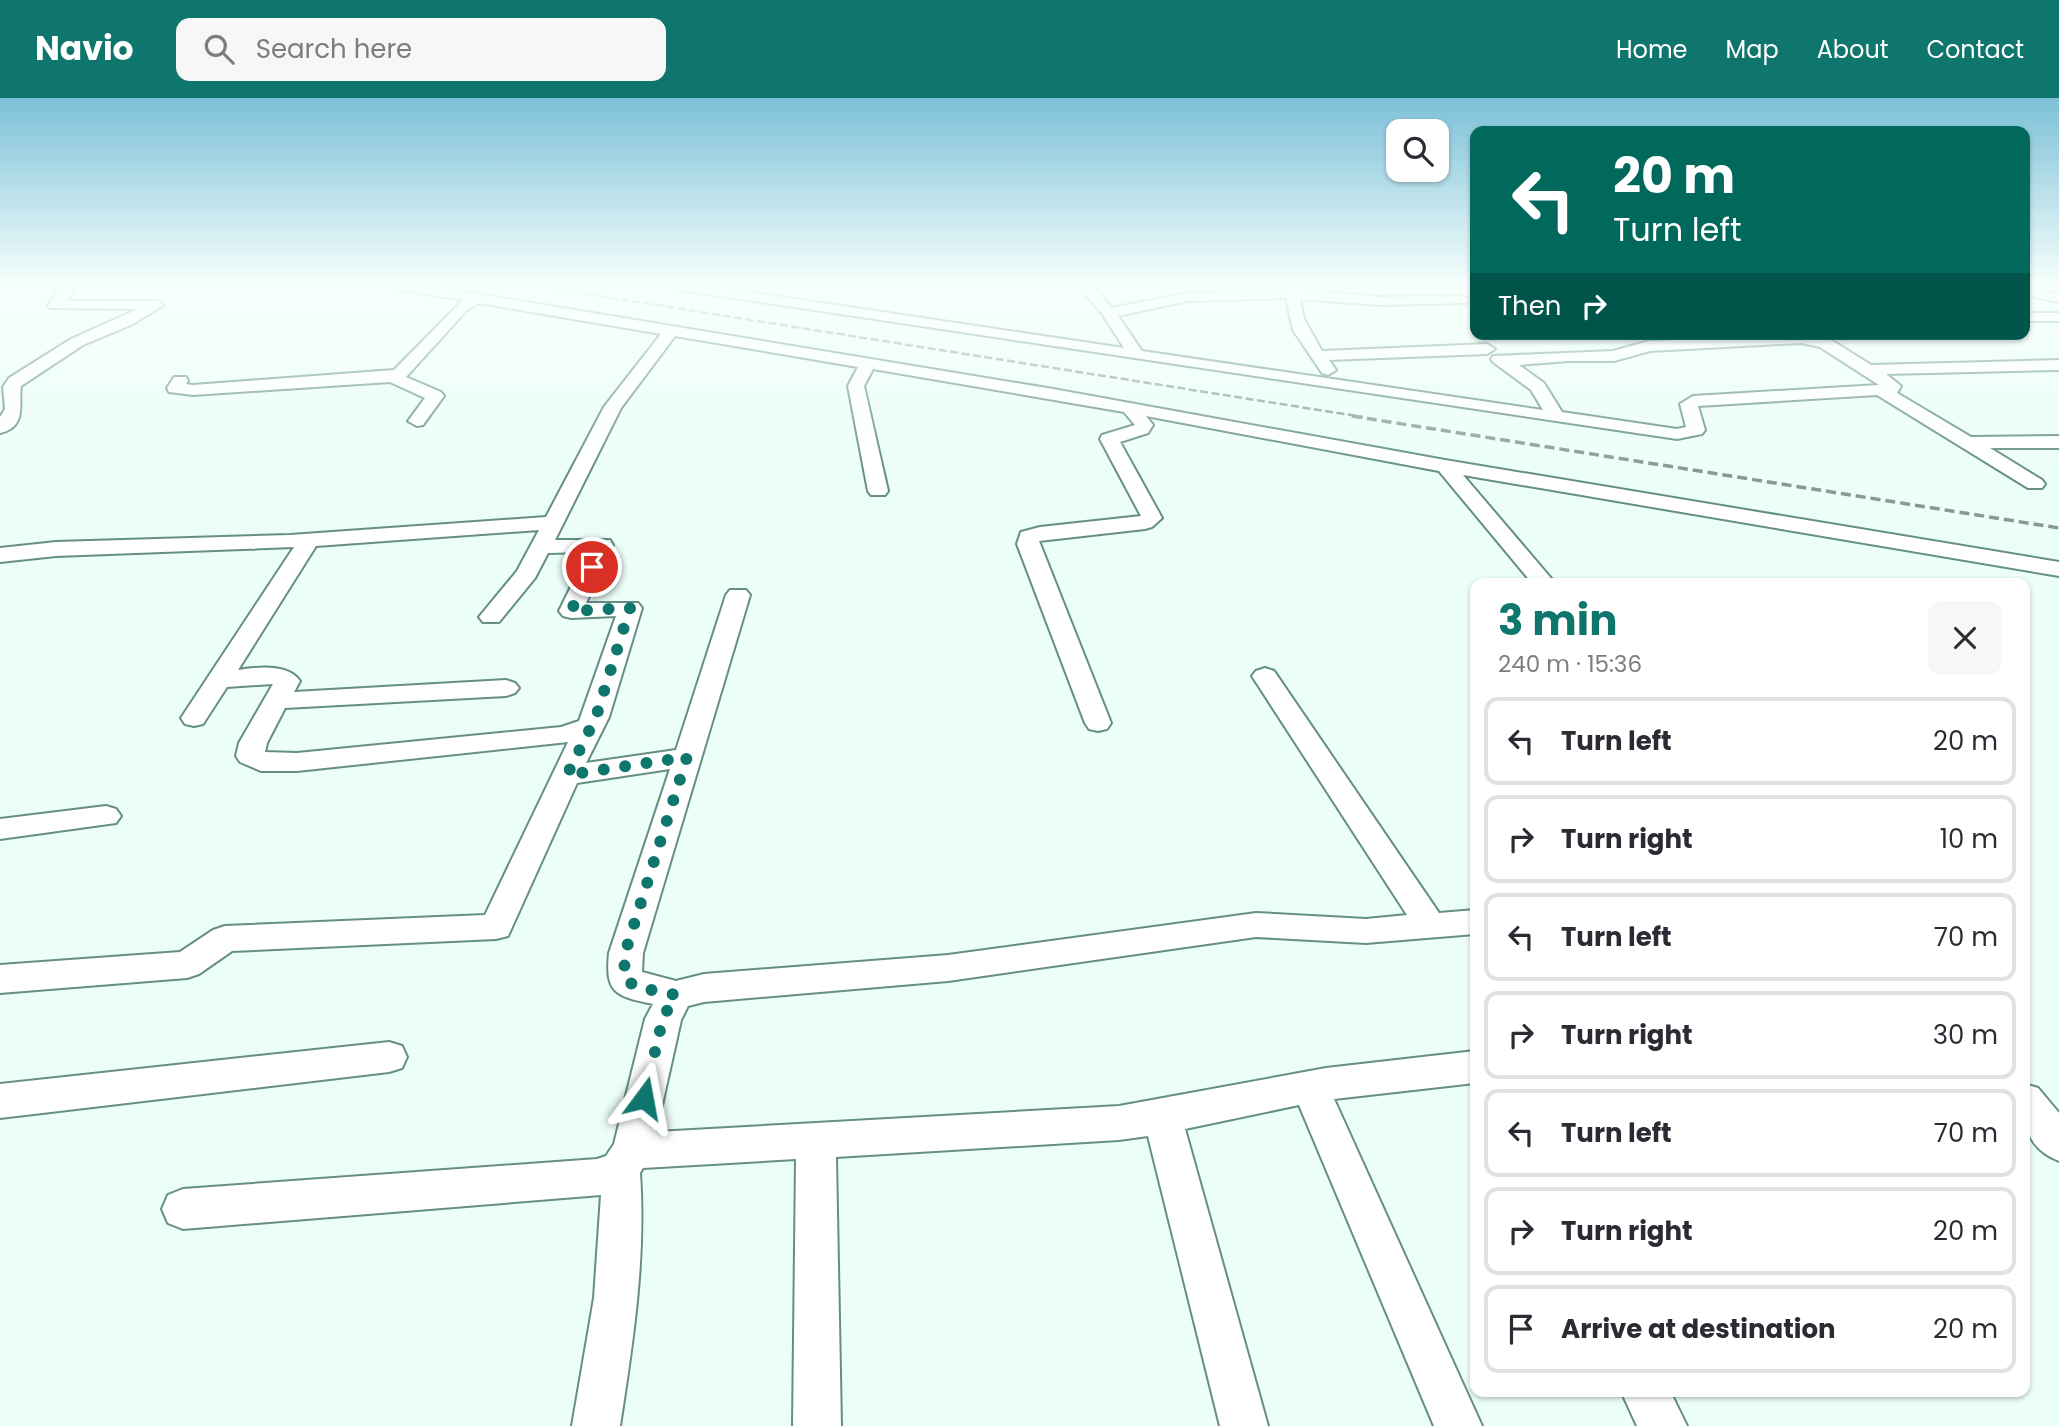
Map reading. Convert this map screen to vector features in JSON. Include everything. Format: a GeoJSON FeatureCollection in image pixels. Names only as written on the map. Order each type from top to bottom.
{"type":"FeatureCollection","features":[{"type":"Feature","properties":{"kind":"street"},"geometry":{"type":"LineString","coordinates":[[1,426],[12,415],[15,403],[10,387],[68,347]]}},
{"type":"Feature","properties":{"kind":"street"},"geometry":{"type":"LineString","coordinates":[[180,381],[175,388],[193,390],[392,377],[400,374],[425,347]]}},
{"type":"Feature","properties":{"kind":"street"},"geometry":{"type":"LineString","coordinates":[[491,617],[527,573],[613,407],[659,347]]}},
{"type":"Feature","properties":{"kind":"street"},"geometry":{"type":"LineString","coordinates":[[763,347],[1130,408],[1445,466],[2059,569]]}},
{"type":"Feature","properties":{"kind":"street"},"geometry":{"type":"LineString","coordinates":[[1089,347],[1557,418],[1690,433],[1696,430],[1689,404],[1693,401],[1893,389],[1893,386],[1831,347]]}},
{"type":"Feature","properties":{"kind":"street"},"geometry":{"type":"LineString","coordinates":[[1131,347],[1136,354]]}},
{"type":"Feature","properties":{"kind":"street"},"geometry":{"type":"LineString","coordinates":[[1310,347],[1341,386]]}},
{"type":"Feature","properties":{"kind":"street"},"geometry":{"type":"LineString","coordinates":[[1317,356],[1427,347]]}},
{"type":"Feature","properties":{"kind":"street"},"geometry":{"type":"LineString","coordinates":[[1492,347],[1504,362],[1538,387],[1557,418]]}},
{"type":"Feature","properties":{"kind":"street"},"geometry":{"type":"LineString","coordinates":[[1504,362],[1568,356],[1614,356],[1646,347]]}},
{"type":"Feature","properties":{"kind":"street"},"geometry":{"type":"LineString","coordinates":[[868,364],[856,386],[878,491]]}},
{"type":"Feature","properties":{"kind":"street"},"geometry":{"type":"LineString","coordinates":[[1868,370],[2059,365]]}},
{"type":"Feature","properties":{"kind":"street"},"geometry":{"type":"LineString","coordinates":[[392,377],[435,396],[417,421]]}},
{"type":"Feature","properties":{"kind":"street"},"geometry":{"type":"LineString","coordinates":[[1882,391],[2035,484]]}},
{"type":"Feature","properties":{"kind":"street"},"geometry":{"type":"LineString","coordinates":[[1098,723],[1028,544],[1029,537],[1040,533],[1145,523],[1152,518],[1109,439],[1142,429],[1143,425],[1130,408]]}},
{"type":"Feature","properties":{"kind":"street"},"geometry":{"type":"LineString","coordinates":[[1967,443],[2059,442]]}},
{"type":"Feature","properties":{"kind":"street"},"geometry":{"type":"LineString","coordinates":[[1445,466],[1540,578]]}},
{"type":"Feature","properties":{"kind":"street"},"geometry":{"type":"LineString","coordinates":[[0,555],[56,549],[309,540],[553,523]]}},
{"type":"Feature","properties":{"kind":"street"},"geometry":{"type":"LineString","coordinates":[[194,718],[309,540]]}},
{"type":"Feature","properties":{"kind":"street"},"geometry":{"type":"LineString","coordinates":[[0,979],[187,965],[225,939],[496,927],[596,717],[630,608],[571,611],[602,545],[540,547]]}},
{"type":"Feature","properties":{"kind":"street"},"geometry":{"type":"LineString","coordinates":[[738,595],[625,953],[624,978],[636,987],[676,995],[704,988],[948,968],[1256,925],[1366,931],[1470,922]]}},
{"type":"Feature","properties":{"kind":"street"},"geometry":{"type":"LineString","coordinates":[[1265,676],[1431,926]]}},
{"type":"Feature","properties":{"kind":"street"},"geometry":{"type":"LineString","coordinates":[[218,680],[281,677],[287,681],[253,743],[250,756],[261,762],[298,762],[564,735],[589,727]]}},
{"type":"Feature","properties":{"kind":"street"},"geometry":{"type":"LineString","coordinates":[[276,701],[506,688]]}},
{"type":"Feature","properties":{"kind":"street"},"geometry":{"type":"LineString","coordinates":[[567,775],[687,757]]}},
{"type":"Feature","properties":{"kind":"street"},"geometry":{"type":"LineString","coordinates":[[0,829],[106,816]]}},
{"type":"Feature","properties":{"kind":"street"},"geometry":{"type":"LineString","coordinates":[[596,1426],[619,1289],[626,1160],[663,1018],[676,995]]}},
{"type":"Feature","properties":{"kind":"street"},"geometry":{"type":"LineString","coordinates":[[0,1101],[389,1057]]}},
{"type":"Feature","properties":{"kind":"street"},"geometry":{"type":"LineString","coordinates":[[183,1209],[598,1178],[626,1160],[816,1141],[1163,1119],[1310,1088],[1470,1071]]}},
{"type":"Feature","properties":{"kind":"street"},"geometry":{"type":"LineString","coordinates":[[1310,1088],[1458,1426]]}},
{"type":"Feature","properties":{"kind":"street"},"geometry":{"type":"LineString","coordinates":[[1163,1119],[1244,1426]]}},
{"type":"Feature","properties":{"kind":"street"},"geometry":{"type":"LineString","coordinates":[[816,1141],[817,1426]]}},
{"type":"Feature","properties":{"kind":"street"},"geometry":{"type":"LineString","coordinates":[[1647,1397],[1663,1426]]}},
{"type":"Feature","properties":{"kind":"railway"},"geometry":{"type":"LineString","coordinates":[[921,347],[1363,417]]}},
{"type":"Feature","properties":{"kind":"railway"},"geometry":{"type":"LineString","coordinates":[[1352,416],[2059,528]]}},
{"type":"Feature","properties":{"kind":"route"},"geometry":{"type":"LineString","coordinates":[[592,567],[571,611],[630,608],[596,717],[567,775],[687,757],[625,953],[624,978],[636,987],[676,995],[663,1018],[644,1098]]}}]}
